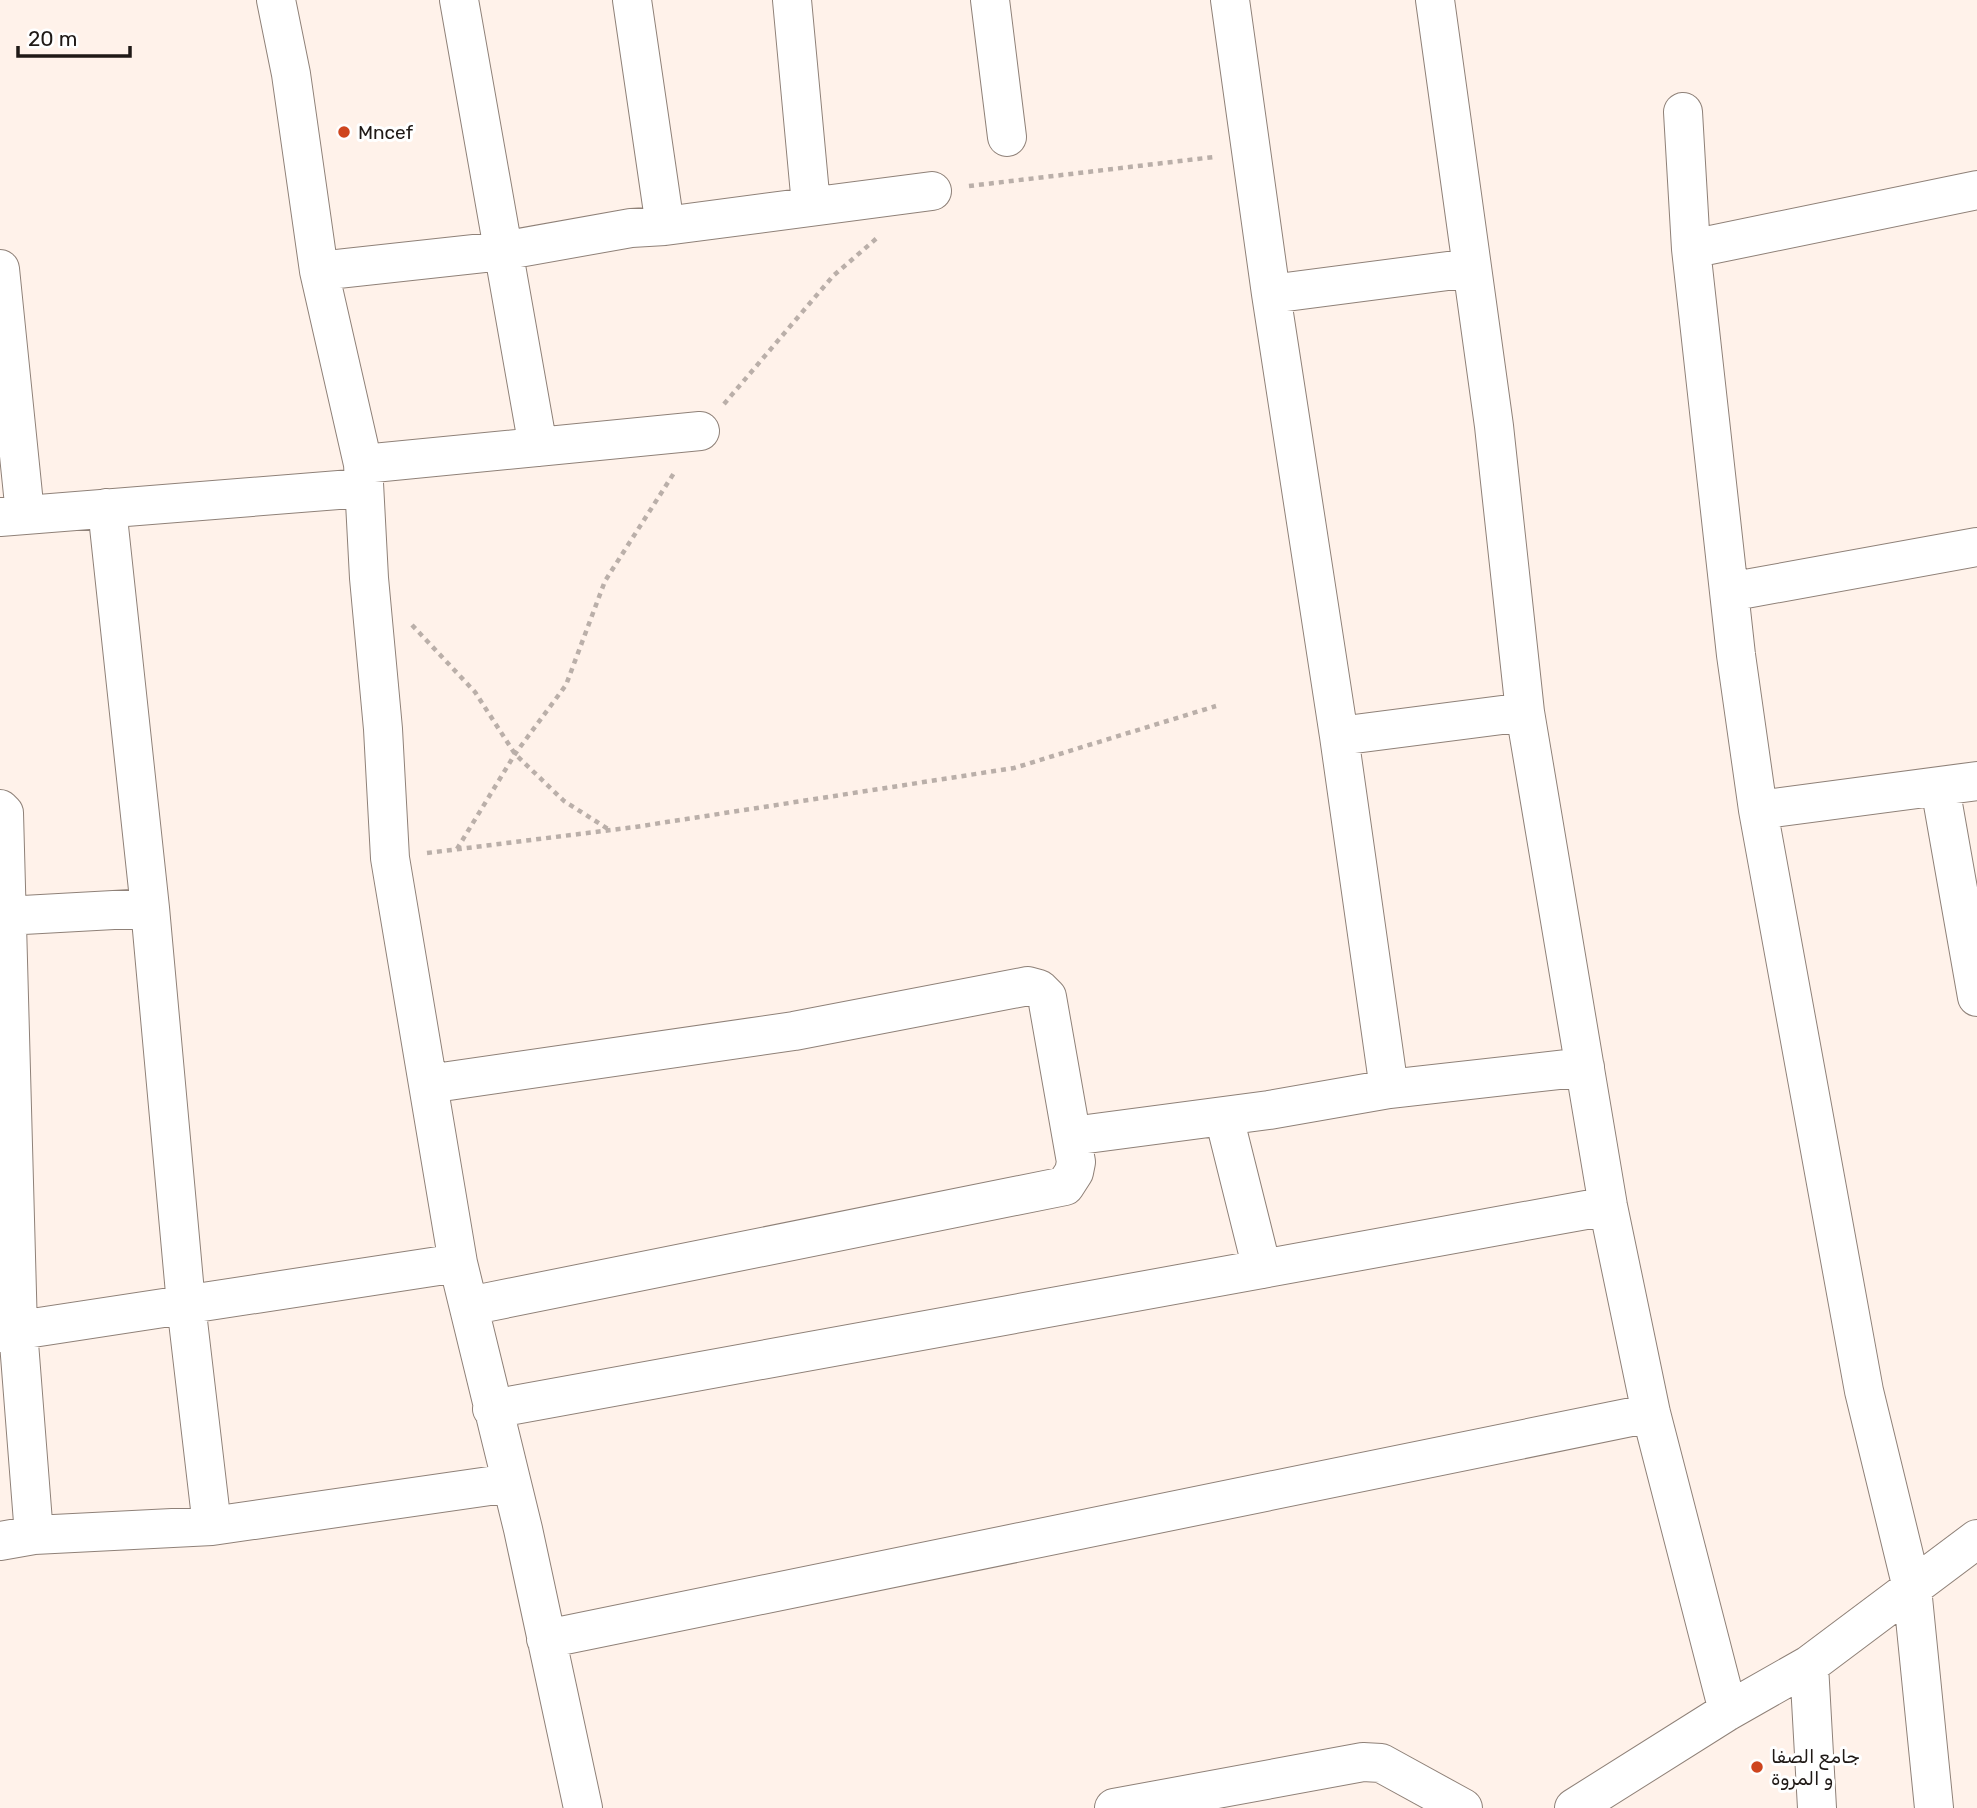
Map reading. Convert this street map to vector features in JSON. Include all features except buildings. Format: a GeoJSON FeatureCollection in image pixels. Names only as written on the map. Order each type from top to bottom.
{"type":"FeatureCollection","features":[{"type":"Feature","properties":{"kind":"street"},"geometry":{"type":"LineString","coordinates":[[275,0],[290,74],[320,271],[364,476],[390,858],[458,1263],[583,1808]]}},
{"type":"Feature","properties":{"kind":"street"},"geometry":{"type":"LineString","coordinates":[[459,0],[538,447]]}},
{"type":"Feature","properties":{"kind":"street"},"geometry":{"type":"LineString","coordinates":[[632,0],[665,226]]}},
{"type":"Feature","properties":{"kind":"street"},"geometry":{"type":"LineString","coordinates":[[792,0],[811,205]]}},
{"type":"Feature","properties":{"kind":"street"},"geometry":{"type":"LineString","coordinates":[[990,0],[1006,137]]}},
{"type":"Feature","properties":{"kind":"street"},"geometry":{"type":"LineString","coordinates":[[1230,0],[1270,294],[1339,736],[1389,1089]]}},
{"type":"Feature","properties":{"kind":"street"},"geometry":{"type":"LineString","coordinates":[[1434,0],[1494,426],[1525,712],[1608,1206],[1651,1413],[1728,1711]]}},
{"type":"Feature","properties":{"kind":"street"},"geometry":{"type":"LineString","coordinates":[[1683,112],[1691,249],[1729,592],[1758,810],[1864,1391],[1912,1588],[1934,1808]]}},
{"type":"Feature","properties":{"kind":"street"},"geometry":{"type":"LineString","coordinates":[[1691,249],[1977,190]]}},
{"type":"Feature","properties":{"kind":"street"},"geometry":{"type":"LineString","coordinates":[[320,271],[502,251],[631,228],[665,226],[932,191]]}},
{"type":"Feature","properties":{"kind":"street"},"geometry":{"type":"LineString","coordinates":[[1270,294],[1471,268]]}},
{"type":"Feature","properties":{"kind":"street"},"geometry":{"type":"LineString","coordinates":[[0,269],[13,515],[107,508],[364,476],[538,447],[700,432]]}},
{"type":"Feature","properties":{"kind":"street"},"geometry":{"type":"LineString","coordinates":[[107,508],[150,908],[186,1304],[212,1526]]}},
{"type":"Feature","properties":{"kind":"street"},"geometry":{"type":"LineString","coordinates":[[1729,592],[1977,547]]}},
{"type":"Feature","properties":{"kind":"street"},"geometry":{"type":"LineString","coordinates":[[1339,736],[1525,712]]}},
{"type":"Feature","properties":{"kind":"street"},"geometry":{"type":"LineString","coordinates":[[1758,810],[1959,784],[1977,997]]}},
{"type":"Feature","properties":{"kind":"street"},"geometry":{"type":"LineString","coordinates":[[0,809],[4,813],[9,1331],[17,1538],[212,1526],[510,1483]]}},
{"type":"Feature","properties":{"kind":"street"},"geometry":{"type":"LineString","coordinates":[[5,916],[150,908]]}},
{"type":"Feature","properties":{"kind":"street"},"geometry":{"type":"LineString","coordinates":[[428,1084],[794,1031],[1028,986],[1039,989],[1047,997],[1076,1162],[1074,1172],[1065,1186],[469,1306]]}},
{"type":"Feature","properties":{"kind":"street"},"geometry":{"type":"LineString","coordinates":[[1072,1136],[1224,1117],[1389,1089],[1585,1067]]}},
{"type":"Feature","properties":{"kind":"street"},"geometry":{"type":"LineString","coordinates":[[1224,1117],[1262,1269]]}},
{"type":"Feature","properties":{"kind":"street"},"geometry":{"type":"LineString","coordinates":[[492,1409],[1608,1206]]}},
{"type":"Feature","properties":{"kind":"street"},"geometry":{"type":"LineString","coordinates":[[9,1331],[458,1263]]}},
{"type":"Feature","properties":{"kind":"street"},"geometry":{"type":"LineString","coordinates":[[546,1639],[1651,1413]]}},
{"type":"Feature","properties":{"kind":"street"},"geometry":{"type":"LineString","coordinates":[[1574,1808],[1728,1711],[1808,1665],[1977,1539]]}},
{"type":"Feature","properties":{"kind":"street"},"geometry":{"type":"LineString","coordinates":[[1808,1665],[1817,1808]]}},
{"type":"Feature","properties":{"kind":"street"},"geometry":{"type":"LineString","coordinates":[[1114,1808],[1363,1762],[1381,1763],[1463,1808]]}},
{"type":"Feature","properties":{"kind":"path"},"geometry":{"type":"LineString","coordinates":[[932,191],[1251,152]]}},
{"type":"Feature","properties":{"kind":"path"},"geometry":{"type":"LineString","coordinates":[[457,849],[515,754],[566,685],[605,581],[700,432],[834,276],[883,233]]}},
{"type":"Feature","properties":{"kind":"path"},"geometry":{"type":"LineString","coordinates":[[369,578],[475,692],[515,754],[564,801],[609,830]]}},
{"type":"Feature","properties":{"kind":"path"},"geometry":{"type":"LineString","coordinates":[[390,858],[609,830],[1014,768],[1216,706]]}},
{"type":"Feature","properties":{"kind":"place","name":"Mncef"},"geometry":{"type":"Point","coordinates":[344,132]}},
{"type":"Feature","properties":{"kind":"place","name":"جامع الصفا و المروة"},"geometry":{"type":"Point","coordinates":[1757,1767]}}]}
